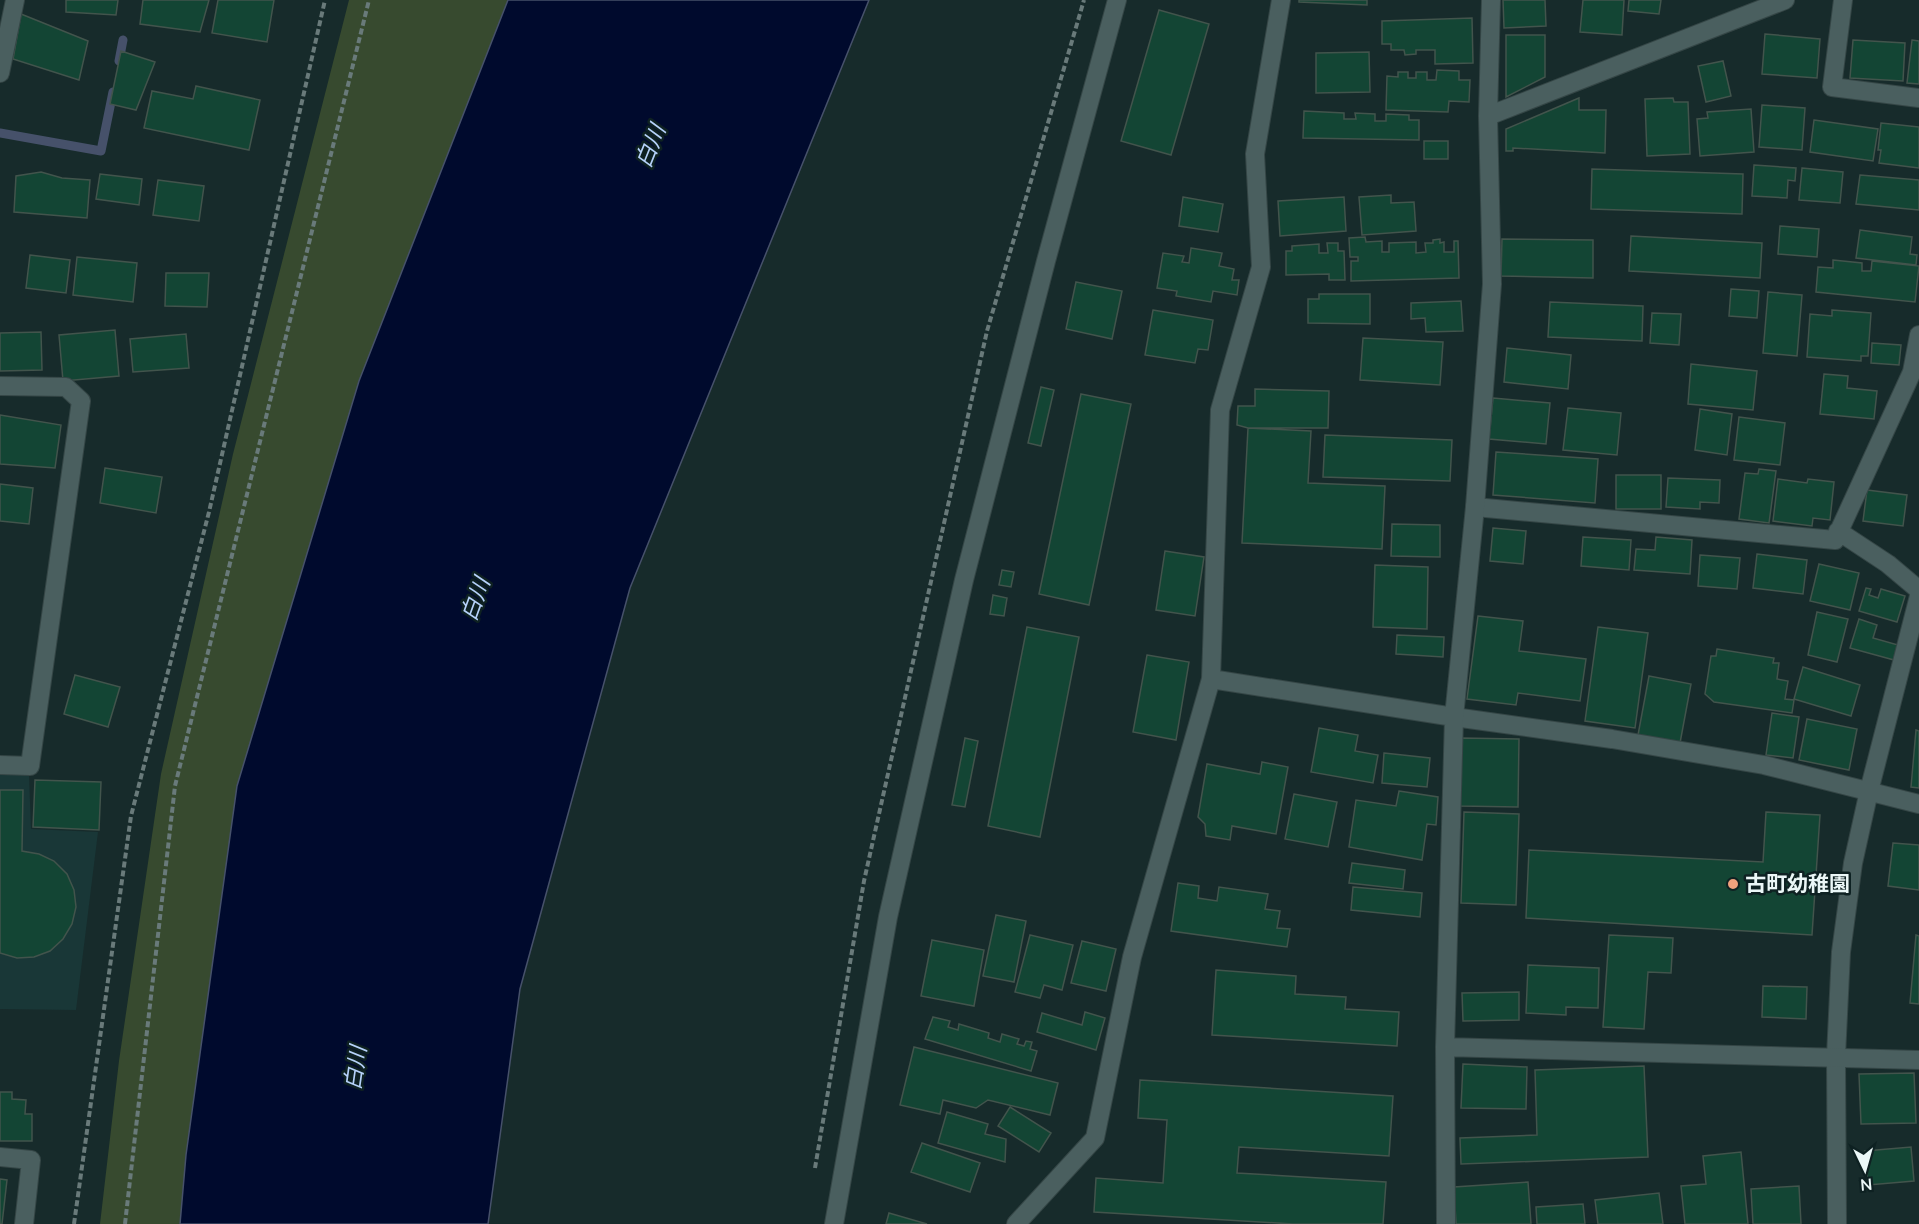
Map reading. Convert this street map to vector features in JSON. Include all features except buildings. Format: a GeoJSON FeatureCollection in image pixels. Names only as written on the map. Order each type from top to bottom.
{"type":"FeatureCollection","features":[{"type":"Feature","properties":{"kind":"street"},"geometry":{"type":"LineString","coordinates":[[0,73],[15,0]]}},
{"type":"Feature","properties":{"kind":"street"},"geometry":{"type":"LineString","coordinates":[[834,1224],[888,917],[961,591],[1046,261],[1117,0]]}},
{"type":"Feature","properties":{"kind":"street"},"geometry":{"type":"LineString","coordinates":[[1016,1224],[1095,1138],[1131,957],[1211,679],[1220,410],[1261,267],[1255,154],[1281,0]]}},
{"type":"Feature","properties":{"kind":"street"},"geometry":{"type":"LineString","coordinates":[[1446,1224],[1445,1047],[1454,717],[1475,507],[1492,284],[1488,116],[1491,0]]}},
{"type":"Feature","properties":{"kind":"street"},"geometry":{"type":"LineString","coordinates":[[1488,116],[1785,0]]}},
{"type":"Feature","properties":{"kind":"street"},"geometry":{"type":"LineString","coordinates":[[1843,0],[1832,87],[1919,98]]}},
{"type":"Feature","properties":{"kind":"street"},"geometry":{"type":"LineString","coordinates":[[1475,507],[1835,540],[1912,372],[1919,335]]}},
{"type":"Feature","properties":{"kind":"street"},"geometry":{"type":"LineString","coordinates":[[0,386],[66,387],[81,401],[30,766],[0,765]]}},
{"type":"Feature","properties":{"kind":"street"},"geometry":{"type":"LineString","coordinates":[[1838,531],[1888,564],[1919,590]]}},
{"type":"Feature","properties":{"kind":"street"},"geometry":{"type":"LineString","coordinates":[[1837,1224],[1836,1056],[1841,952],[1853,863],[1869,791],[1919,597]]}},
{"type":"Feature","properties":{"kind":"street"},"geometry":{"type":"LineString","coordinates":[[1211,679],[1612,739],[1741,761],[1919,804]]}},
{"type":"Feature","properties":{"kind":"street"},"geometry":{"type":"LineString","coordinates":[[1445,1047],[1919,1060]]}},
{"type":"Feature","properties":{"kind":"street"},"geometry":{"type":"LineString","coordinates":[[0,1157],[31,1160],[24,1224]]}},
{"type":"Feature","properties":{"kind":"path"},"geometry":{"type":"LineString","coordinates":[[74,1224],[131,816],[209,512],[325,0]]}},
{"type":"Feature","properties":{"kind":"path"},"geometry":{"type":"LineString","coordinates":[[125,1224],[175,786],[369,0]]}},
{"type":"Feature","properties":{"kind":"shaded area"},"geometry":{"type":"Polygon","coordinates":[[[0,775],[29,775],[31,829],[98,832],[76,1010],[0,1009],[0,775]]]}},
{"type":"Feature","properties":{"kind":"green space"},"geometry":{"type":"Polygon","coordinates":[[[349,0],[508,0],[359,381],[237,786],[188,1224],[100,1224],[119,1061],[161,774],[233,454],[349,0]]]}},
{"type":"Feature","properties":{"kind":"water","name":"白川"},"geometry":{"type":"Polygon","coordinates":[[[508,0],[869,0],[630,588],[520,989],[488,1224],[180,1224],[186,1155],[237,786],[359,381],[508,0]]]}},
{"type":"Feature","properties":{"kind":"waterway"},"geometry":{"type":"LineString","coordinates":[[119,61],[123,40]]}},
{"type":"Feature","properties":{"kind":"waterway"},"geometry":{"type":"LineString","coordinates":[[0,133],[101,151],[113,92]]}},
{"type":"Feature","properties":{"kind":"place","name":"古町幼稚園"},"geometry":{"type":"Point","coordinates":[1733,884]}}]}
